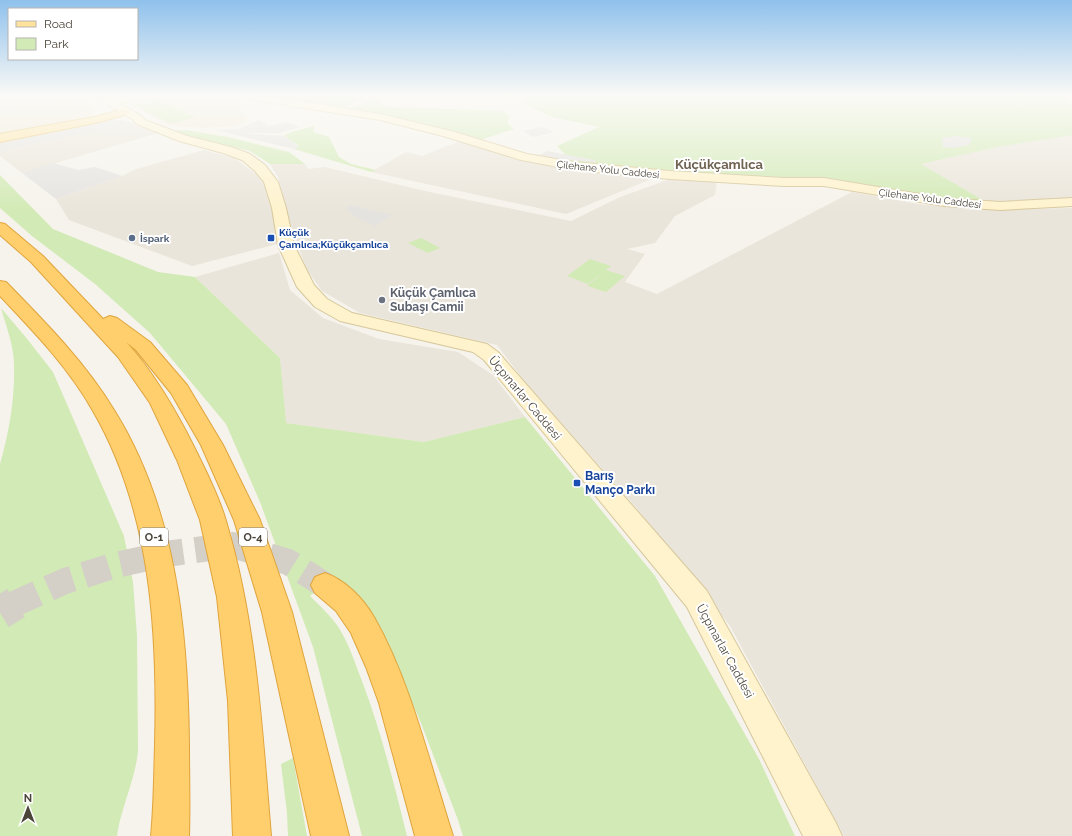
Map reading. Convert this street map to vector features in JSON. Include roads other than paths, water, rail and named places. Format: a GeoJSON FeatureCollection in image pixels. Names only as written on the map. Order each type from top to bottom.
{"type":"FeatureCollection","features":[{"type":"Feature","properties":{"kind":"highway"},"geometry":{"type":"LineString","coordinates":[[0,227],[37,259],[72,294],[125,353],[160,402],[190,460],[213,520],[231,597],[244,701],[252,836]]}},
{"type":"Feature","properties":{"kind":"highway","name":"O-1"},"geometry":{"type":"LineString","coordinates":[[0,286],[34,321],[96,397],[115,429],[133,470],[155,540],[167,619],[173,712],[170,836]]}},
{"type":"Feature","properties":{"kind":"highway","name":"O-4"},"geometry":{"type":"LineString","coordinates":[[72,294],[143,346],[180,390],[212,445],[247,520],[277,612],[330,836]]}},
{"type":"Feature","properties":{"kind":"highway"},"geometry":{"type":"LineString","coordinates":[[325,585],[346,602],[363,625],[382,667],[395,703],[434,836]]}},
{"type":"Feature","properties":{"kind":"main road"},"geometry":{"type":"LineString","coordinates":[[0,138],[15,135]]}},
{"type":"Feature","properties":{"kind":"street","name":"Üçpınarlar Caddesi"},"geometry":{"type":"LineString","coordinates":[[174,135],[183,139],[227,150],[246,158],[260,168],[271,182],[279,208],[286,245],[306,287],[321,303],[346,317],[462,343],[480,348],[491,356],[697,599],[823,836]]}},
{"type":"Feature","properties":{"kind":"street","name":"Çilehane Yolu Caddesi"},"geometry":{"type":"LineString","coordinates":[[454,135],[525,157],[586,168],[784,182],[824,182],[944,202],[1000,206],[1072,202]]}},
{"type":"Feature","properties":{"kind":"tunnel"},"geometry":{"type":"LineString","coordinates":[[15,603],[65,581],[116,565],[166,554],[233,545],[288,562],[325,585]]}},
{"type":"Feature","properties":{"kind":"tunnel"},"geometry":{"type":"LineString","coordinates":[[0,613],[15,603]]}},
{"type":"Feature","properties":{"kind":"place","name":"İspark"},"geometry":{"type":"Point","coordinates":[132,238]}},
{"type":"Feature","properties":{"kind":"place","name":"Küçük Çamlıca;Küçükçamlıca"},"geometry":{"type":"Point","coordinates":[271,238]}},
{"type":"Feature","properties":{"kind":"place","name":"Küçük Çamlıca Subaşı Camii"},"geometry":{"type":"Point","coordinates":[382,300]}},
{"type":"Feature","properties":{"kind":"place","name":"Barış Manço Parkı"},"geometry":{"type":"Point","coordinates":[577,483]}},
{"type":"Feature","properties":{"kind":"district","name":"Küçükçamlıca"},"geometry":{"type":"Point","coordinates":[719,164]}}]}
